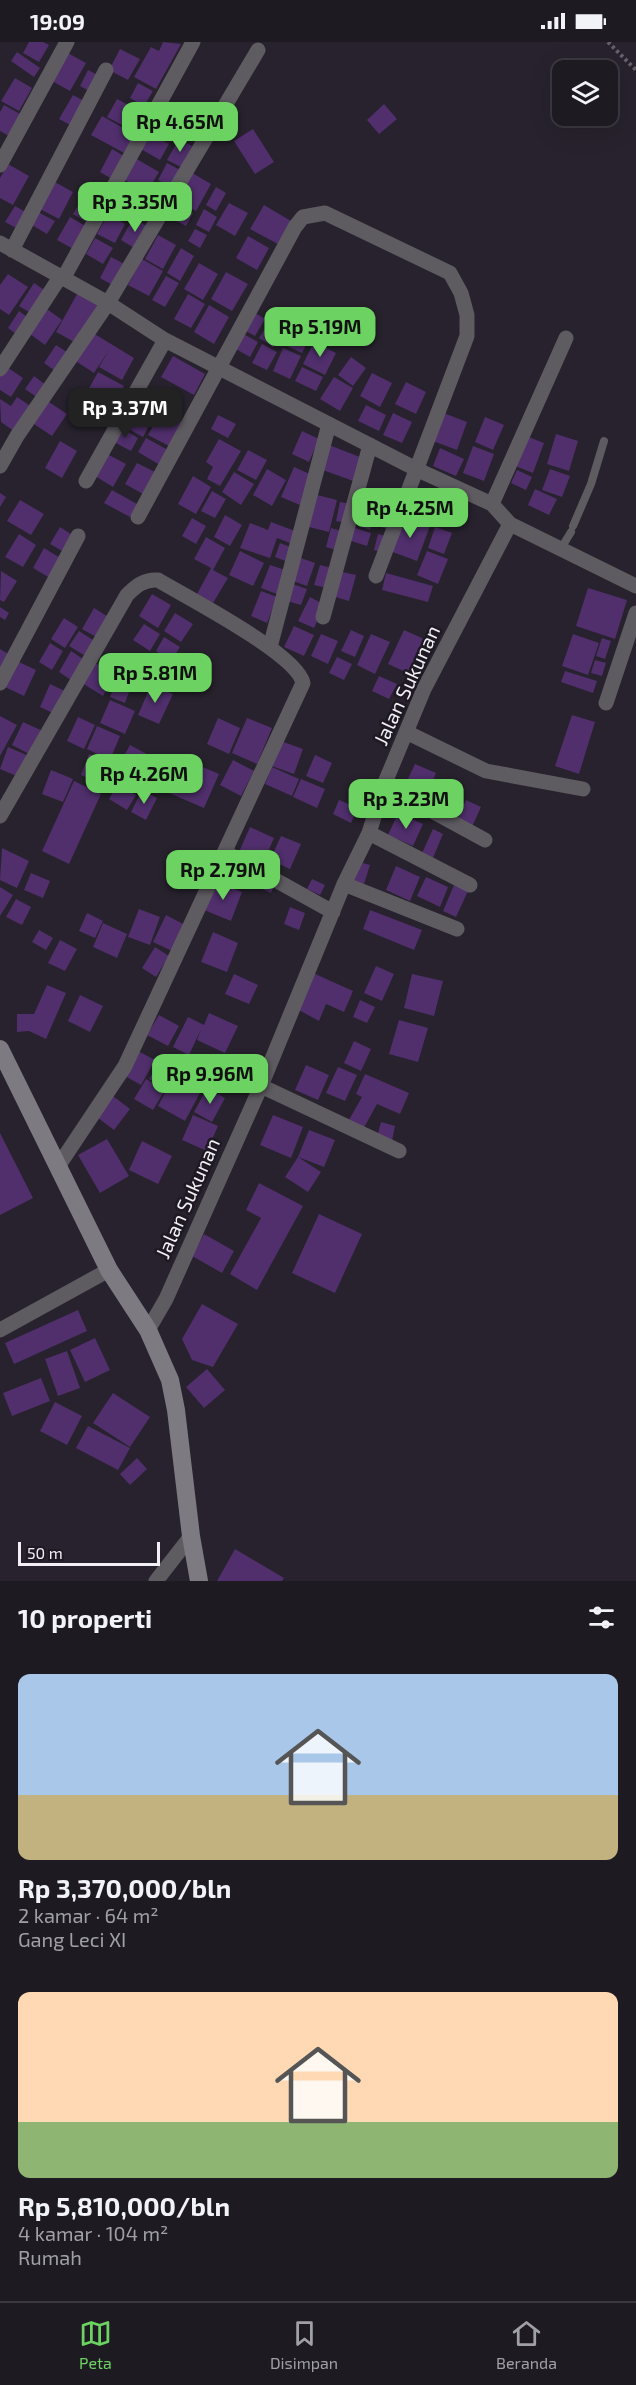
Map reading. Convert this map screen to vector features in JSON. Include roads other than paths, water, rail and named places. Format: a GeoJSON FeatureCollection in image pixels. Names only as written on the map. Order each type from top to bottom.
{"type":"FeatureCollection","features":[{"type":"Feature","properties":{"kind":"street"},"geometry":{"type":"LineString","coordinates":[[0,165],[67,42]]}},
{"type":"Feature","properties":{"kind":"street"},"geometry":{"type":"LineString","coordinates":[[0,369],[61,278],[193,42]]}},
{"type":"Feature","properties":{"kind":"street"},"geometry":{"type":"LineString","coordinates":[[0,466],[17,436],[108,303],[258,50]]}},
{"type":"Feature","properties":{"kind":"street"},"geometry":{"type":"LineString","coordinates":[[106,70],[6,247],[108,303],[165,340],[417,470],[492,504],[510,524],[636,586]]}},
{"type":"Feature","properties":{"kind":"street"},"geometry":{"type":"LineString","coordinates":[[138,517],[295,227],[303,217],[325,213],[450,273],[461,293],[467,315],[467,336],[376,576]]}},
{"type":"Feature","properties":{"kind":"street"},"geometry":{"type":"LineString","coordinates":[[492,504],[566,338]]}},
{"type":"Feature","properties":{"kind":"street"},"geometry":{"type":"LineString","coordinates":[[86,481],[165,340]]}},
{"type":"Feature","properties":{"kind":"street"},"geometry":{"type":"LineString","coordinates":[[270,647],[329,424]]}},
{"type":"Feature","properties":{"kind":"street"},"geometry":{"type":"LineString","coordinates":[[323,617],[370,444]]}},
{"type":"Feature","properties":{"kind":"street","name":"Jalan Sukunan"},"geometry":{"type":"LineString","coordinates":[[148,1330],[166,1299],[261,1086],[344,884],[369,833],[384,785],[424,689],[510,524]]}},
{"type":"Feature","properties":{"kind":"street"},"geometry":{"type":"LineString","coordinates":[[0,683],[78,536]]}},
{"type":"Feature","properties":{"kind":"street"},"geometry":{"type":"LineString","coordinates":[[0,816],[128,596],[137,585],[158,580],[270,647],[293,665],[301,675],[303,683],[125,1066],[59,1165]]}},
{"type":"Feature","properties":{"kind":"street"},"geometry":{"type":"LineString","coordinates":[[606,703],[636,613]]}},
{"type":"Feature","properties":{"kind":"street"},"geometry":{"type":"LineString","coordinates":[[406,732],[486,771],[583,789]]}},
{"type":"Feature","properties":{"kind":"street"},"geometry":{"type":"LineString","coordinates":[[384,785],[486,840]]}},
{"type":"Feature","properties":{"kind":"street"},"geometry":{"type":"LineString","coordinates":[[369,833],[470,885]]}},
{"type":"Feature","properties":{"kind":"street"},"geometry":{"type":"LineString","coordinates":[[225,852],[333,912]]}},
{"type":"Feature","properties":{"kind":"street"},"geometry":{"type":"LineString","coordinates":[[344,884],[457,929]]}},
{"type":"Feature","properties":{"kind":"street"},"geometry":{"type":"LineString","coordinates":[[0,1049],[109,1270],[148,1330],[170,1380],[176,1410],[191,1536],[200,1581]]}},
{"type":"Feature","properties":{"kind":"street"},"geometry":{"type":"LineString","coordinates":[[261,1086],[399,1151]]}},
{"type":"Feature","properties":{"kind":"street"},"geometry":{"type":"LineString","coordinates":[[0,1330],[109,1270]]}},
{"type":"Feature","properties":{"kind":"street"},"geometry":{"type":"LineString","coordinates":[[156,1581],[191,1536]]}},
{"type":"Feature","properties":{"kind":"lane"},"geometry":{"type":"LineString","coordinates":[[560,550],[572,529],[591,484],[604,441]]}}]}
